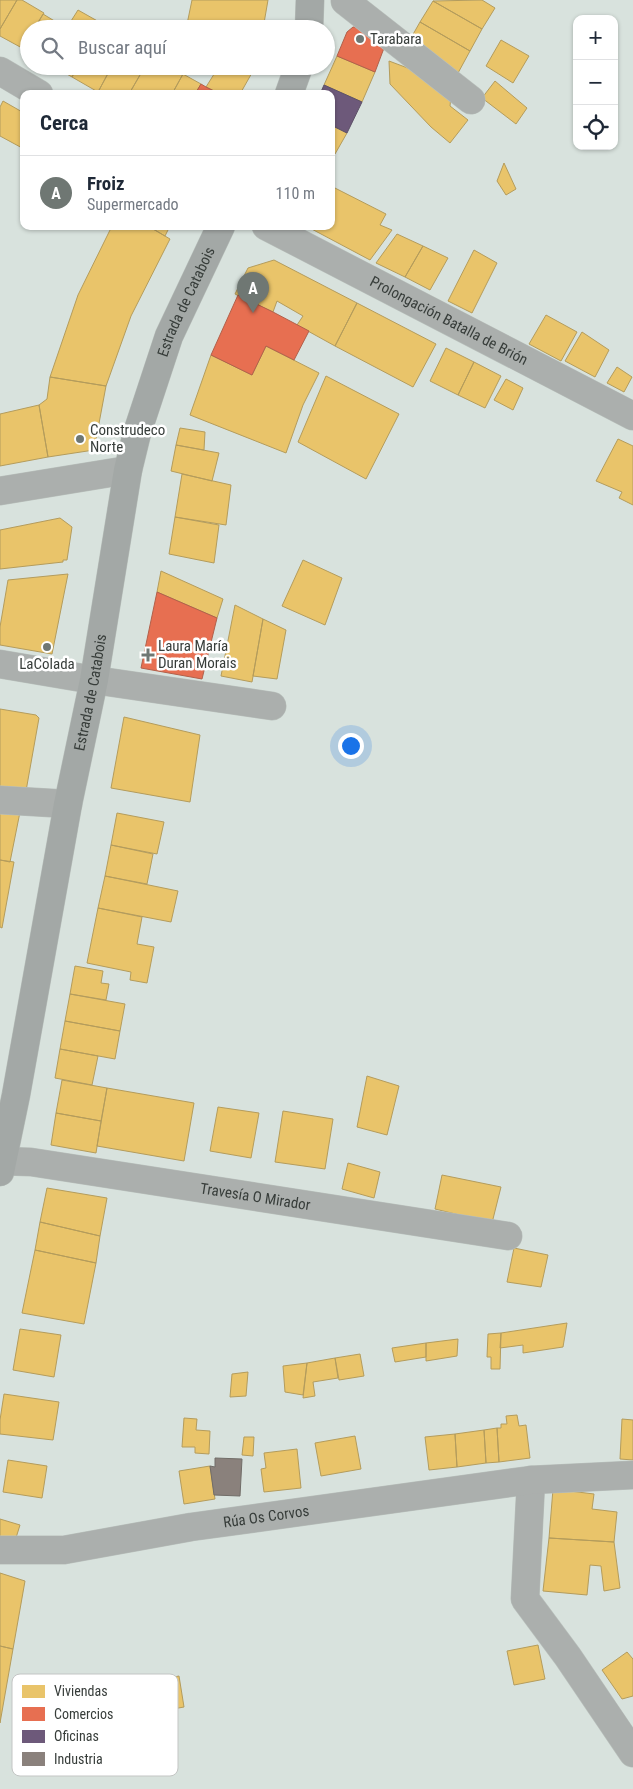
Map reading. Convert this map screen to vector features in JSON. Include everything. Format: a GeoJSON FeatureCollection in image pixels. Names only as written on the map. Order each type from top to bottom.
{"type":"FeatureCollection","features":[{"type":"Feature","properties":{"kind":"main road"},"geometry":{"type":"LineString","coordinates":[[290,90],[296,75]]}},
{"type":"Feature","properties":{"kind":"main road","name":"Estrada de Catabois"},"geometry":{"type":"LineString","coordinates":[[1,1164],[8,1093],[94,680],[128,470],[137,433],[169,336],[219,230]]}},
{"type":"Feature","properties":{"kind":"street"},"geometry":{"type":"LineString","coordinates":[[310,11],[345,1],[471,100]]}},
{"type":"Feature","properties":{"kind":"street"},"geometry":{"type":"LineString","coordinates":[[0,71],[32,90]]}},
{"type":"Feature","properties":{"kind":"street","name":"Prolongación Batalla de Brión"},"geometry":{"type":"LineString","coordinates":[[274,230],[633,416]]}},
{"type":"Feature","properties":{"kind":"street"},"geometry":{"type":"LineString","coordinates":[[0,491],[128,470]]}},
{"type":"Feature","properties":{"kind":"street"},"geometry":{"type":"LineString","coordinates":[[0,664],[272,706]]}},
{"type":"Feature","properties":{"kind":"street"},"geometry":{"type":"LineString","coordinates":[[0,800],[68,804]]}},
{"type":"Feature","properties":{"kind":"street","name":"Travesía O Mirador"},"geometry":{"type":"LineString","coordinates":[[1,1164],[31,1162],[508,1236]]}},
{"type":"Feature","properties":{"kind":"street","name":"Rúa Os Corvos"},"geometry":{"type":"LineString","coordinates":[[0,1550],[64,1550],[191,1527],[531,1480],[633,1474]]}},
{"type":"Feature","properties":{"kind":"street"},"geometry":{"type":"LineString","coordinates":[[531,1480],[525,1599],[568,1657],[633,1753]]}},
{"type":"Feature","properties":{"kind":"building: Viviendas"},"geometry":{"type":"Polygon","coordinates":[[[0,0],[17,0],[0,29],[0,0]]]}},
{"type":"Feature","properties":{"kind":"building: Viviendas"},"geometry":{"type":"Polygon","coordinates":[[[17,0],[22,0],[44,13],[40,20],[20,20],[20,47],[0,36],[0,29],[17,0]]]}},
{"type":"Feature","properties":{"kind":"building: Viviendas"},"geometry":{"type":"Polygon","coordinates":[[[192,0],[268,0],[265,20],[188,20],[192,0]]]}},
{"type":"Feature","properties":{"kind":"building: Viviendas"},"geometry":{"type":"Polygon","coordinates":[[[482,0],[495,8],[482,29],[433,1],[482,0]]]}},
{"type":"Feature","properties":{"kind":"building: Viviendas"},"geometry":{"type":"Polygon","coordinates":[[[433,1],[482,29],[470,51],[420,22],[433,1]]]}},
{"type":"Feature","properties":{"kind":"building: Viviendas"},"geometry":{"type":"Polygon","coordinates":[[[78,10],[96,20],[72,20],[78,10]]]}},
{"type":"Feature","properties":{"kind":"building: Viviendas"},"geometry":{"type":"Polygon","coordinates":[[[43,14],[53,20],[39,20],[43,14]]]}},
{"type":"Feature","properties":{"kind":"building: Viviendas"},"geometry":{"type":"Polygon","coordinates":[[[420,22],[470,51],[458,73],[407,45],[420,22]]]}},
{"type":"Feature","properties":{"kind":"building: Viviendas"},"geometry":{"type":"Polygon","coordinates":[[[501,40],[529,56],[513,83],[486,66],[501,40]]]}},
{"type":"Feature","properties":{"kind":"building: Viviendas"},"geometry":{"type":"Polygon","coordinates":[[[337,56],[375,72],[362,102],[324,85],[328,75],[335,75],[335,60],[337,56]]]}},
{"type":"Feature","properties":{"kind":"building: Viviendas"},"geometry":{"type":"Polygon","coordinates":[[[389,61],[429,76],[451,96],[450,106],[468,120],[450,143],[431,127],[390,84],[389,61]]]}},
{"type":"Feature","properties":{"kind":"building: Viviendas"},"geometry":{"type":"Polygon","coordinates":[[[73,75],[107,75],[99,90],[95,90],[72,77],[73,75]]]}},
{"type":"Feature","properties":{"kind":"building: Viviendas"},"geometry":{"type":"Polygon","coordinates":[[[107,75],[140,75],[131,90],[99,90],[107,75]]]}},
{"type":"Feature","properties":{"kind":"building: Viviendas"},"geometry":{"type":"Polygon","coordinates":[[[140,75],[182,75],[174,90],[131,90],[140,75]]]}},
{"type":"Feature","properties":{"kind":"building: Viviendas"},"geometry":{"type":"Polygon","coordinates":[[[182,75],[201,84],[197,90],[174,90],[182,75]]]}},
{"type":"Feature","properties":{"kind":"building: Viviendas"},"geometry":{"type":"Polygon","coordinates":[[[214,75],[251,75],[242,90],[212,90],[206,87],[214,75]]]}},
{"type":"Feature","properties":{"kind":"building: Viviendas"},"geometry":{"type":"Polygon","coordinates":[[[495,81],[527,108],[516,124],[482,98],[495,81]]]}},
{"type":"Feature","properties":{"kind":"building: Viviendas"},"geometry":{"type":"Polygon","coordinates":[[[3,101],[20,111],[20,147],[0,136],[0,107],[3,101]]]}},
{"type":"Feature","properties":{"kind":"building: Viviendas"},"geometry":{"type":"Polygon","coordinates":[[[335,127],[347,133],[335,154],[335,127]]]}},
{"type":"Feature","properties":{"kind":"building: Viviendas"},"geometry":{"type":"Polygon","coordinates":[[[504,163],[516,189],[506,195],[497,181],[504,163]]]}},
{"type":"Feature","properties":{"kind":"building: Viviendas"},"geometry":{"type":"Polygon","coordinates":[[[335,188],[386,214],[380,225],[392,230],[370,260],[314,230],[335,230],[335,188]]]}},
{"type":"Feature","properties":{"kind":"building: Viviendas"},"geometry":{"type":"Polygon","coordinates":[[[110,230],[155,230],[170,239],[131,316],[106,386],[50,377],[78,295],[110,230]]]}},
{"type":"Feature","properties":{"kind":"building: Viviendas"},"geometry":{"type":"Polygon","coordinates":[[[155,230],[168,230],[165,236],[155,230]]]}},
{"type":"Feature","properties":{"kind":"building: Viviendas"},"geometry":{"type":"Polygon","coordinates":[[[397,234],[423,246],[405,277],[376,263],[397,234]]]}},
{"type":"Feature","properties":{"kind":"building: Viviendas"},"geometry":{"type":"Polygon","coordinates":[[[423,246],[448,258],[430,290],[405,277],[423,246]]]}},
{"type":"Feature","properties":{"kind":"building: Viviendas"},"geometry":{"type":"Polygon","coordinates":[[[474,250],[497,263],[472,313],[448,301],[474,250]]]}},
{"type":"Feature","properties":{"kind":"building: Viviendas"},"geometry":{"type":"Polygon","coordinates":[[[274,260],[357,303],[335,346],[297,325],[303,316],[277,301],[273,312],[235,294],[248,268],[274,260]]]}},
{"type":"Feature","properties":{"kind":"building: Viviendas"},"geometry":{"type":"Polygon","coordinates":[[[357,303],[436,344],[413,387],[335,346],[357,303]]]}},
{"type":"Feature","properties":{"kind":"building: Viviendas"},"geometry":{"type":"Polygon","coordinates":[[[546,315],[577,332],[561,361],[529,344],[546,315]]]}},
{"type":"Feature","properties":{"kind":"building: Viviendas"},"geometry":{"type":"Polygon","coordinates":[[[582,332],[609,350],[595,377],[565,361],[582,332]]]}},
{"type":"Feature","properties":{"kind":"building: Viviendas"},"geometry":{"type":"Polygon","coordinates":[[[266,346],[319,373],[303,405],[286,453],[190,415],[211,355],[252,375],[266,346]]]}},
{"type":"Feature","properties":{"kind":"building: Viviendas"},"geometry":{"type":"Polygon","coordinates":[[[446,348],[474,362],[458,395],[430,381],[446,348]]]}},
{"type":"Feature","properties":{"kind":"building: Viviendas"},"geometry":{"type":"Polygon","coordinates":[[[474,362],[501,376],[485,408],[458,395],[474,362]]]}},
{"type":"Feature","properties":{"kind":"building: Viviendas"},"geometry":{"type":"Polygon","coordinates":[[[617,367],[632,377],[624,392],[607,383],[617,367]]]}},
{"type":"Feature","properties":{"kind":"building: Viviendas"},"geometry":{"type":"Polygon","coordinates":[[[326,376],[399,414],[366,479],[298,442],[326,376]]]}},
{"type":"Feature","properties":{"kind":"building: Viviendas"},"geometry":{"type":"Polygon","coordinates":[[[50,377],[106,386],[94,450],[48,457],[39,405],[47,399],[50,377]]]}},
{"type":"Feature","properties":{"kind":"building: Viviendas"},"geometry":{"type":"Polygon","coordinates":[[[506,379],[523,388],[513,410],[494,400],[506,379]]]}},
{"type":"Feature","properties":{"kind":"building: Viviendas"},"geometry":{"type":"Polygon","coordinates":[[[39,405],[48,457],[0,466],[0,414],[39,405]]]}},
{"type":"Feature","properties":{"kind":"building: Viviendas"},"geometry":{"type":"Polygon","coordinates":[[[180,428],[205,432],[204,450],[176,445],[180,428]]]}},
{"type":"Feature","properties":{"kind":"building: Viviendas"},"geometry":{"type":"Polygon","coordinates":[[[618,439],[633,446],[633,505],[619,498],[622,492],[596,481],[618,439]]]}},
{"type":"Feature","properties":{"kind":"building: Viviendas"},"geometry":{"type":"Polygon","coordinates":[[[176,445],[219,453],[212,481],[171,471],[176,445]]]}},
{"type":"Feature","properties":{"kind":"building: Viviendas"},"geometry":{"type":"Polygon","coordinates":[[[182,474],[231,485],[226,525],[175,517],[182,474]]]}},
{"type":"Feature","properties":{"kind":"building: Viviendas"},"geometry":{"type":"Polygon","coordinates":[[[175,517],[219,525],[214,563],[169,554],[175,517]]]}},
{"type":"Feature","properties":{"kind":"building: Viviendas"},"geometry":{"type":"Polygon","coordinates":[[[60,518],[72,527],[67,560],[0,569],[0,530],[60,518]]]}},
{"type":"Feature","properties":{"kind":"building: Viviendas"},"geometry":{"type":"Polygon","coordinates":[[[303,560],[342,578],[325,625],[282,606],[303,560]]]}},
{"type":"Feature","properties":{"kind":"building: Viviendas"},"geometry":{"type":"Polygon","coordinates":[[[161,571],[223,599],[217,618],[157,592],[161,571]]]}},
{"type":"Feature","properties":{"kind":"building: Viviendas"},"geometry":{"type":"Polygon","coordinates":[[[68,574],[52,654],[0,645],[0,627],[8,580],[68,574]]]}},
{"type":"Feature","properties":{"kind":"building: Viviendas"},"geometry":{"type":"Polygon","coordinates":[[[235,605],[263,619],[252,682],[221,676],[235,605]]]}},
{"type":"Feature","properties":{"kind":"building: Viviendas"},"geometry":{"type":"Polygon","coordinates":[[[263,619],[286,630],[277,679],[253,676],[263,619]]]}},
{"type":"Feature","properties":{"kind":"building: Viviendas"},"geometry":{"type":"Polygon","coordinates":[[[0,709],[36,715],[39,718],[26,791],[0,789],[0,709]]]}},
{"type":"Feature","properties":{"kind":"building: Viviendas"},"geometry":{"type":"Polygon","coordinates":[[[124,717],[200,735],[190,802],[111,788],[124,717]]]}},
{"type":"Feature","properties":{"kind":"building: Viviendas"},"geometry":{"type":"Polygon","coordinates":[[[0,806],[21,807],[10,862],[0,860],[0,806]]]}},
{"type":"Feature","properties":{"kind":"building: Viviendas"},"geometry":{"type":"Polygon","coordinates":[[[117,813],[164,822],[157,854],[111,845],[117,813]]]}},
{"type":"Feature","properties":{"kind":"building: Viviendas"},"geometry":{"type":"Polygon","coordinates":[[[111,845],[153,854],[147,884],[105,876],[111,845]]]}},
{"type":"Feature","properties":{"kind":"building: Viviendas"},"geometry":{"type":"Polygon","coordinates":[[[0,860],[14,862],[2,928],[0,927],[0,860]]]}},
{"type":"Feature","properties":{"kind":"building: Viviendas"},"geometry":{"type":"Polygon","coordinates":[[[105,876],[178,891],[171,922],[98,908],[105,876]]]}},
{"type":"Feature","properties":{"kind":"building: Viviendas"},"geometry":{"type":"Polygon","coordinates":[[[98,908],[142,917],[137,944],[154,947],[147,983],[130,980],[131,972],[87,963],[98,908]]]}},
{"type":"Feature","properties":{"kind":"building: Viviendas"},"geometry":{"type":"Polygon","coordinates":[[[75,966],[103,971],[101,983],[109,984],[106,1000],[70,994],[75,966]]]}},
{"type":"Feature","properties":{"kind":"building: Viviendas"},"geometry":{"type":"Polygon","coordinates":[[[70,994],[125,1004],[120,1031],[65,1021],[70,994]]]}},
{"type":"Feature","properties":{"kind":"building: Viviendas"},"geometry":{"type":"Polygon","coordinates":[[[65,1021],[120,1031],[115,1059],[60,1049],[65,1021]]]}},
{"type":"Feature","properties":{"kind":"building: Viviendas"},"geometry":{"type":"Polygon","coordinates":[[[60,1049],[98,1056],[92,1085],[55,1078],[60,1049]]]}},
{"type":"Feature","properties":{"kind":"building: Viviendas"},"geometry":{"type":"Polygon","coordinates":[[[367,1076],[399,1086],[387,1135],[357,1127],[367,1076]]]}},
{"type":"Feature","properties":{"kind":"building: Viviendas"},"geometry":{"type":"Polygon","coordinates":[[[62,1080],[107,1088],[101,1121],[56,1113],[62,1080]]]}},
{"type":"Feature","properties":{"kind":"building: Viviendas"},"geometry":{"type":"Polygon","coordinates":[[[107,1088],[194,1103],[184,1161],[97,1146],[107,1088]]]}},
{"type":"Feature","properties":{"kind":"building: Viviendas"},"geometry":{"type":"Polygon","coordinates":[[[218,1107],[259,1113],[251,1158],[210,1151],[218,1107]]]}},
{"type":"Feature","properties":{"kind":"building: Viviendas"},"geometry":{"type":"Polygon","coordinates":[[[283,1111],[333,1119],[325,1169],[275,1162],[283,1111]]]}},
{"type":"Feature","properties":{"kind":"building: Viviendas"},"geometry":{"type":"Polygon","coordinates":[[[56,1113],[101,1121],[96,1153],[51,1145],[56,1113]]]}},
{"type":"Feature","properties":{"kind":"building: Viviendas"},"geometry":{"type":"Polygon","coordinates":[[[348,1163],[380,1172],[374,1198],[342,1189],[348,1163]]]}},
{"type":"Feature","properties":{"kind":"building: Viviendas"},"geometry":{"type":"Polygon","coordinates":[[[442,1175],[501,1187],[492,1223],[435,1209],[442,1175]]]}},
{"type":"Feature","properties":{"kind":"building: Viviendas"},"geometry":{"type":"Polygon","coordinates":[[[47,1188],[107,1198],[100,1236],[40,1222],[47,1188]]]}},
{"type":"Feature","properties":{"kind":"building: Viviendas"},"geometry":{"type":"Polygon","coordinates":[[[40,1222],[100,1236],[96,1263],[35,1250],[40,1222]]]}},
{"type":"Feature","properties":{"kind":"building: Viviendas"},"geometry":{"type":"Polygon","coordinates":[[[514,1248],[548,1255],[541,1287],[507,1282],[514,1248]]]}},
{"type":"Feature","properties":{"kind":"building: Viviendas"},"geometry":{"type":"Polygon","coordinates":[[[35,1250],[96,1263],[84,1324],[22,1313],[35,1250]]]}},
{"type":"Feature","properties":{"kind":"building: Viviendas"},"geometry":{"type":"Polygon","coordinates":[[[567,1323],[563,1347],[523,1353],[523,1345],[500,1348],[501,1333],[567,1323]]]}},
{"type":"Feature","properties":{"kind":"building: Viviendas"},"geometry":{"type":"Polygon","coordinates":[[[20,1329],[61,1335],[54,1377],[13,1370],[20,1329]]]}},
{"type":"Feature","properties":{"kind":"building: Viviendas"},"geometry":{"type":"Polygon","coordinates":[[[501,1333],[500,1369],[491,1369],[491,1357],[487,1357],[488,1334],[501,1333]]]}},
{"type":"Feature","properties":{"kind":"building: Viviendas"},"geometry":{"type":"Polygon","coordinates":[[[458,1339],[457,1356],[426,1361],[426,1343],[458,1339]]]}},
{"type":"Feature","properties":{"kind":"building: Viviendas"},"geometry":{"type":"Polygon","coordinates":[[[426,1343],[426,1357],[395,1362],[392,1348],[426,1343]]]}},
{"type":"Feature","properties":{"kind":"building: Viviendas"},"geometry":{"type":"Polygon","coordinates":[[[360,1354],[364,1376],[339,1380],[335,1358],[360,1354]]]}},
{"type":"Feature","properties":{"kind":"building: Viviendas"},"geometry":{"type":"Polygon","coordinates":[[[335,1358],[338,1378],[313,1382],[315,1396],[303,1398],[307,1363],[335,1358]]]}},
{"type":"Feature","properties":{"kind":"building: Viviendas"},"geometry":{"type":"Polygon","coordinates":[[[307,1363],[303,1395],[285,1392],[283,1366],[307,1363]]]}},
{"type":"Feature","properties":{"kind":"building: Viviendas"},"geometry":{"type":"Polygon","coordinates":[[[248,1372],[246,1396],[230,1397],[232,1374],[248,1372]]]}},
{"type":"Feature","properties":{"kind":"building: Viviendas"},"geometry":{"type":"Polygon","coordinates":[[[4,1394],[59,1402],[53,1440],[0,1434],[4,1394]]]}},
{"type":"Feature","properties":{"kind":"building: Viviendas"},"geometry":{"type":"Polygon","coordinates":[[[517,1415],[519,1426],[526,1425],[530,1458],[499,1462],[497,1428],[501,1428],[501,1424],[507,1424],[506,1416],[517,1415]]]}},
{"type":"Feature","properties":{"kind":"building: Viviendas"},"geometry":{"type":"Polygon","coordinates":[[[184,1418],[197,1419],[196,1430],[210,1431],[209,1454],[195,1453],[195,1447],[182,1447],[184,1418]]]}},
{"type":"Feature","properties":{"kind":"building: Viviendas"},"geometry":{"type":"Polygon","coordinates":[[[622,1419],[633,1420],[633,1460],[620,1459],[622,1419]]]}},
{"type":"Feature","properties":{"kind":"building: Viviendas"},"geometry":{"type":"Polygon","coordinates":[[[497,1428],[499,1462],[486,1463],[484,1430],[497,1428]]]}},
{"type":"Feature","properties":{"kind":"building: Viviendas"},"geometry":{"type":"Polygon","coordinates":[[[484,1430],[486,1463],[457,1467],[455,1434],[484,1430]]]}},
{"type":"Feature","properties":{"kind":"building: Viviendas"},"geometry":{"type":"Polygon","coordinates":[[[455,1434],[457,1467],[429,1470],[425,1437],[455,1434]]]}},
{"type":"Feature","properties":{"kind":"building: Viviendas"},"geometry":{"type":"Polygon","coordinates":[[[355,1436],[361,1469],[321,1476],[315,1443],[355,1436]]]}},
{"type":"Feature","properties":{"kind":"building: Viviendas"},"geometry":{"type":"Polygon","coordinates":[[[244,1437],[254,1437],[253,1456],[242,1455],[244,1437]]]}},
{"type":"Feature","properties":{"kind":"building: Viviendas"},"geometry":{"type":"Polygon","coordinates":[[[297,1449],[301,1488],[264,1492],[261,1469],[266,1468],[264,1453],[297,1449]]]}},
{"type":"Feature","properties":{"kind":"building: Viviendas"},"geometry":{"type":"Polygon","coordinates":[[[8,1460],[47,1466],[42,1498],[3,1492],[8,1460]]]}},
{"type":"Feature","properties":{"kind":"building: Viviendas"},"geometry":{"type":"Polygon","coordinates":[[[210,1466],[215,1499],[184,1504],[179,1471],[210,1466]]]}},
{"type":"Feature","properties":{"kind":"building: Viviendas"},"geometry":{"type":"Polygon","coordinates":[[[553,1489],[594,1494],[592,1509],[617,1512],[614,1542],[549,1538],[553,1489]]]}},
{"type":"Feature","properties":{"kind":"building: Viviendas"},"geometry":{"type":"Polygon","coordinates":[[[0,1519],[20,1525],[15,1541],[0,1537],[0,1519]]]}},
{"type":"Feature","properties":{"kind":"building: Viviendas"},"geometry":{"type":"Polygon","coordinates":[[[549,1538],[614,1542],[620,1588],[604,1591],[601,1566],[590,1565],[587,1595],[543,1591],[549,1538]]]}},
{"type":"Feature","properties":{"kind":"building: Viviendas"},"geometry":{"type":"Polygon","coordinates":[[[0,1573],[25,1581],[13,1649],[0,1646],[0,1573]]]}},
{"type":"Feature","properties":{"kind":"building: Viviendas"},"geometry":{"type":"Polygon","coordinates":[[[538,1645],[545,1679],[514,1685],[507,1651],[538,1645]]]}},
{"type":"Feature","properties":{"kind":"building: Viviendas"},"geometry":{"type":"Polygon","coordinates":[[[0,1646],[13,1649],[0,1723],[0,1646]]]}},
{"type":"Feature","properties":{"kind":"building: Viviendas"},"geometry":{"type":"Polygon","coordinates":[[[627,1652],[633,1659],[633,1696],[622,1699],[602,1670],[627,1652]]]}},
{"type":"Feature","properties":{"kind":"building: Viviendas"},"geometry":{"type":"Polygon","coordinates":[[[178,1676],[184,1707],[178,1708],[178,1676]]]}},
{"type":"Feature","properties":{"kind":"building: Comercios"},"geometry":{"type":"Polygon","coordinates":[[[353,27],[387,40],[375,72],[337,56],[347,32],[353,27]]]}},
{"type":"Feature","properties":{"kind":"building: Comercios"},"geometry":{"type":"Polygon","coordinates":[[[201,84],[212,90],[197,90],[201,84]]]}},
{"type":"Feature","properties":{"kind":"building: Comercios"},"geometry":{"type":"Polygon","coordinates":[[[238,295],[309,331],[294,360],[266,346],[252,375],[211,355],[238,295]]]}},
{"type":"Feature","properties":{"kind":"building: Comercios"},"geometry":{"type":"Polygon","coordinates":[[[157,592],[217,618],[202,679],[141,668],[157,592]]]}},
{"type":"Feature","properties":{"kind":"building: Oficinas"},"geometry":{"type":"Polygon","coordinates":[[[324,85],[362,102],[347,133],[335,127],[335,90],[322,90],[324,85]]]}},
{"type":"Feature","properties":{"kind":"building: Industria"},"geometry":{"type":"Polygon","coordinates":[[[215,1458],[242,1459],[240,1496],[214,1495],[210,1466],[215,1467],[215,1458]]]}},
{"type":"Feature","properties":{"kind":"place","name":"Tarabara"},"geometry":{"type":"Point","coordinates":[360,39]}},
{"type":"Feature","properties":{"kind":"place","name":"Froiz"},"geometry":{"type":"Point","coordinates":[253,313]}},
{"type":"Feature","properties":{"kind":"place","name":"Construdeco Norte"},"geometry":{"type":"Point","coordinates":[80,439]}},
{"type":"Feature","properties":{"kind":"place","name":"LaColada"},"geometry":{"type":"Point","coordinates":[47,647]}},
{"type":"Feature","properties":{"kind":"place","name":"Laura María Duran Morais"},"geometry":{"type":"Point","coordinates":[148,655]}}]}
